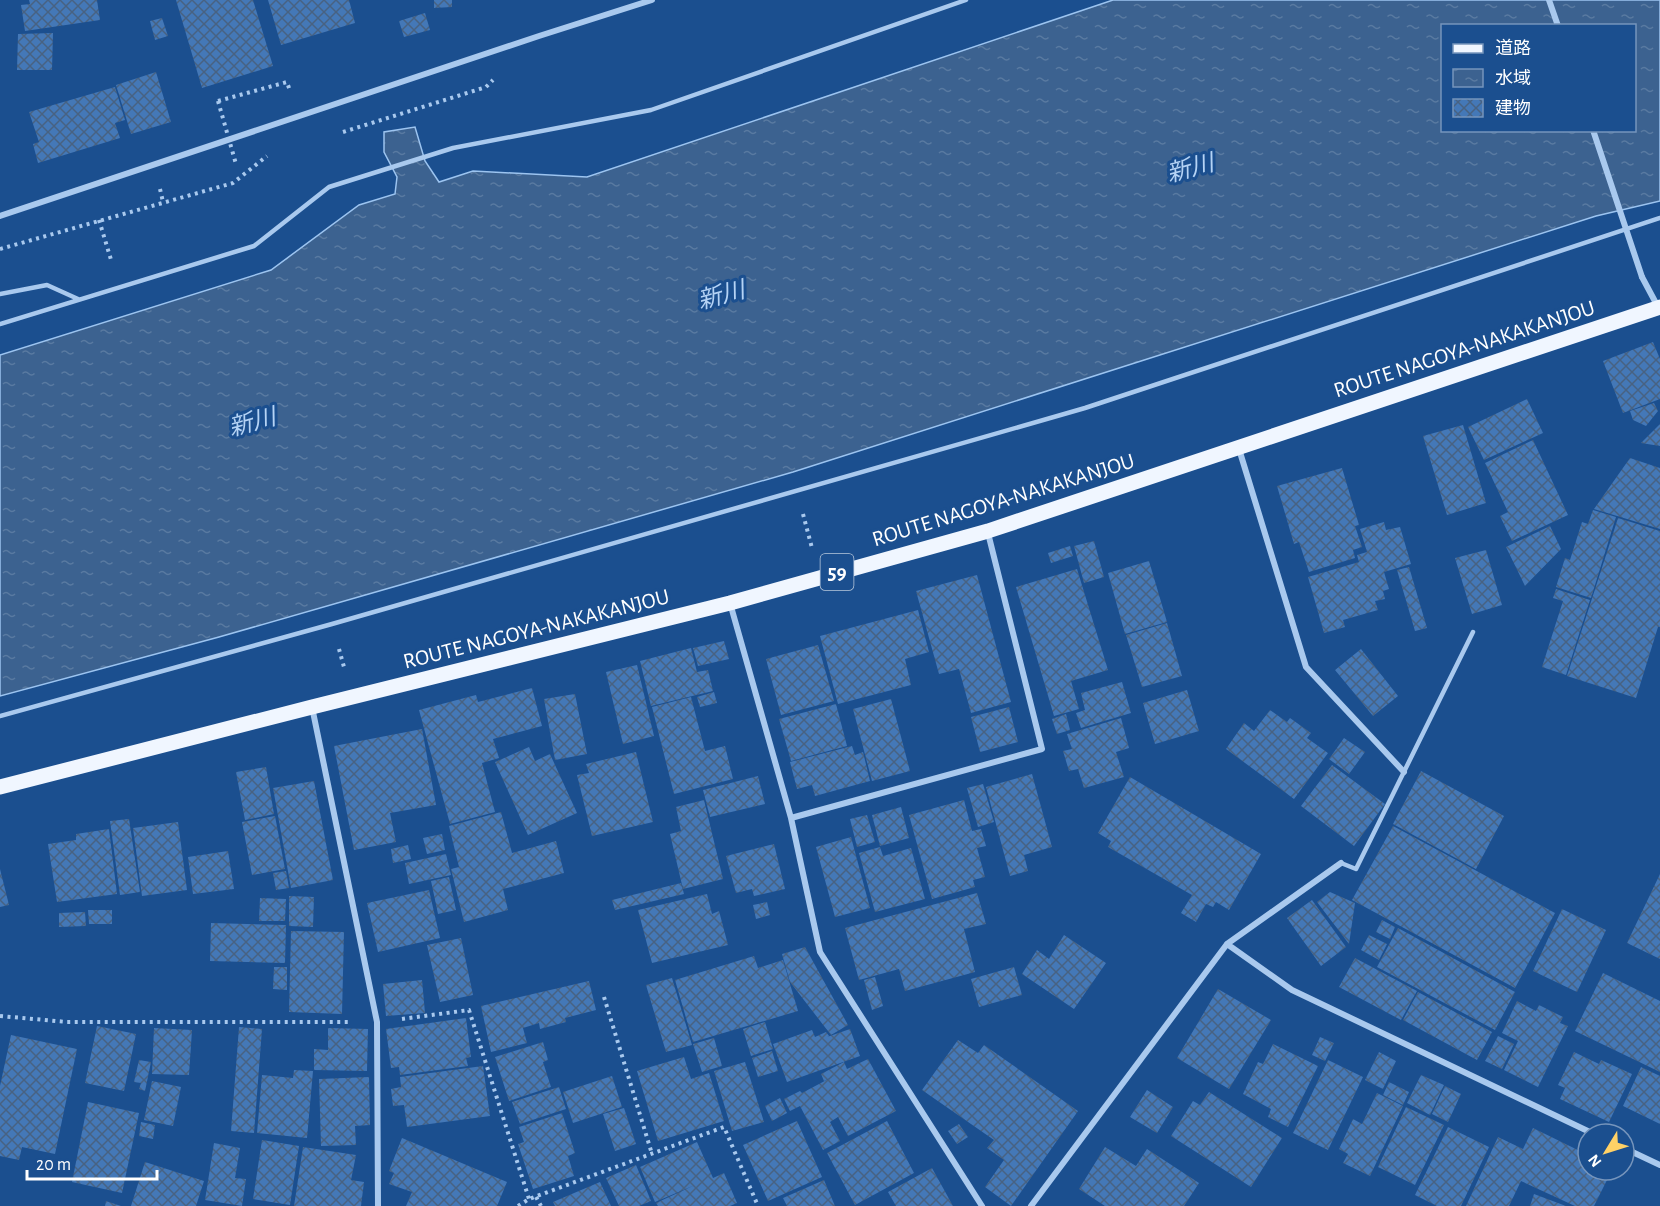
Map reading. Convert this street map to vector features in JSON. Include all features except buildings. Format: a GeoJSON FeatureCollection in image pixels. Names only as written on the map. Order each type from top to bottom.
{"type":"FeatureCollection","features":[{"type":"Feature","properties":{"kind":"main road","name":"ROUTE NAGOYA-NAKAKANJOU"},"geometry":{"type":"LineString","coordinates":[[0,787],[730,603],[988,531],[1659,307]]}},
{"type":"Feature","properties":{"kind":"street"},"geometry":{"type":"LineString","coordinates":[[0,216],[652,0]]}},
{"type":"Feature","properties":{"kind":"street"},"geometry":{"type":"LineString","coordinates":[[1549,0],[1557,24]]}},
{"type":"Feature","properties":{"kind":"street"},"geometry":{"type":"LineString","coordinates":[[1594,132],[1642,277],[1659,307]]}},
{"type":"Feature","properties":{"kind":"street"},"geometry":{"type":"LineString","coordinates":[[1238,447],[1306,667],[1404,772]]}},
{"type":"Feature","properties":{"kind":"street"},"geometry":{"type":"LineString","coordinates":[[791,818],[1042,749],[988,531]]}},
{"type":"Feature","properties":{"kind":"street"},"geometry":{"type":"LineString","coordinates":[[730,603],[791,818],[820,952],[981,1206]]}},
{"type":"Feature","properties":{"kind":"street"},"geometry":{"type":"LineString","coordinates":[[312,707],[377,1022],[378,1206]]}},
{"type":"Feature","properties":{"kind":"street"},"geometry":{"type":"LineString","coordinates":[[1031,1206],[1227,944],[1341,863]]}},
{"type":"Feature","properties":{"kind":"street"},"geometry":{"type":"LineString","coordinates":[[1227,944],[1292,990],[1576,1125]]}},
{"type":"Feature","properties":{"kind":"street"},"geometry":{"type":"LineString","coordinates":[[1636,1154],[1660,1165]]}},
{"type":"Feature","properties":{"kind":"lane"},"geometry":{"type":"LineString","coordinates":[[0,324],[254,246],[329,187],[453,148],[651,110],[966,0]]}},
{"type":"Feature","properties":{"kind":"lane"},"geometry":{"type":"LineString","coordinates":[[0,716],[332,624],[1085,408],[1660,218]]}},
{"type":"Feature","properties":{"kind":"lane"},"geometry":{"type":"LineString","coordinates":[[0,294],[46,285],[79,300]]}},
{"type":"Feature","properties":{"kind":"lane"},"geometry":{"type":"LineString","coordinates":[[1341,863],[1356,869],[1473,632]]}},
{"type":"Feature","properties":{"kind":"path"},"geometry":{"type":"LineString","coordinates":[[333,135],[486,87],[494,80]]}},
{"type":"Feature","properties":{"kind":"path"},"geometry":{"type":"LineString","coordinates":[[236,164],[218,101],[287,82],[290,91]]}},
{"type":"Feature","properties":{"kind":"path"},"geometry":{"type":"LineString","coordinates":[[0,249],[233,183],[267,156]]}},
{"type":"Feature","properties":{"kind":"path"},"geometry":{"type":"LineString","coordinates":[[99,220],[119,287]]}},
{"type":"Feature","properties":{"kind":"path"},"geometry":{"type":"LineString","coordinates":[[796,490],[820,577]]}},
{"type":"Feature","properties":{"kind":"path"},"geometry":{"type":"LineString","coordinates":[[332,624],[352,697]]}},
{"type":"Feature","properties":{"kind":"path"},"geometry":{"type":"LineString","coordinates":[[604,997],[652,1154]]}},
{"type":"Feature","properties":{"kind":"path"},"geometry":{"type":"LineString","coordinates":[[0,1016],[67,1022],[377,1022],[469,1010],[529,1200]]}},
{"type":"Feature","properties":{"kind":"path"},"geometry":{"type":"LineString","coordinates":[[518,1206],[536,1197],[724,1127],[758,1206]]}},
{"type":"Feature","properties":{"kind":"path"},"geometry":{"type":"LineString","coordinates":[[536,1197],[541,1206]]}},
{"type":"Feature","properties":{"kind":"water","name":"新川"},"geometry":{"type":"Polygon","coordinates":[[[1113,0],[1660,0],[1660,201],[1596,216],[793,472],[219,637],[0,696],[0,355],[271,270],[359,205],[395,194],[397,177],[384,152],[384,132],[415,127],[425,161],[439,182],[473,171],[587,177],[1113,0]]]}}]}
